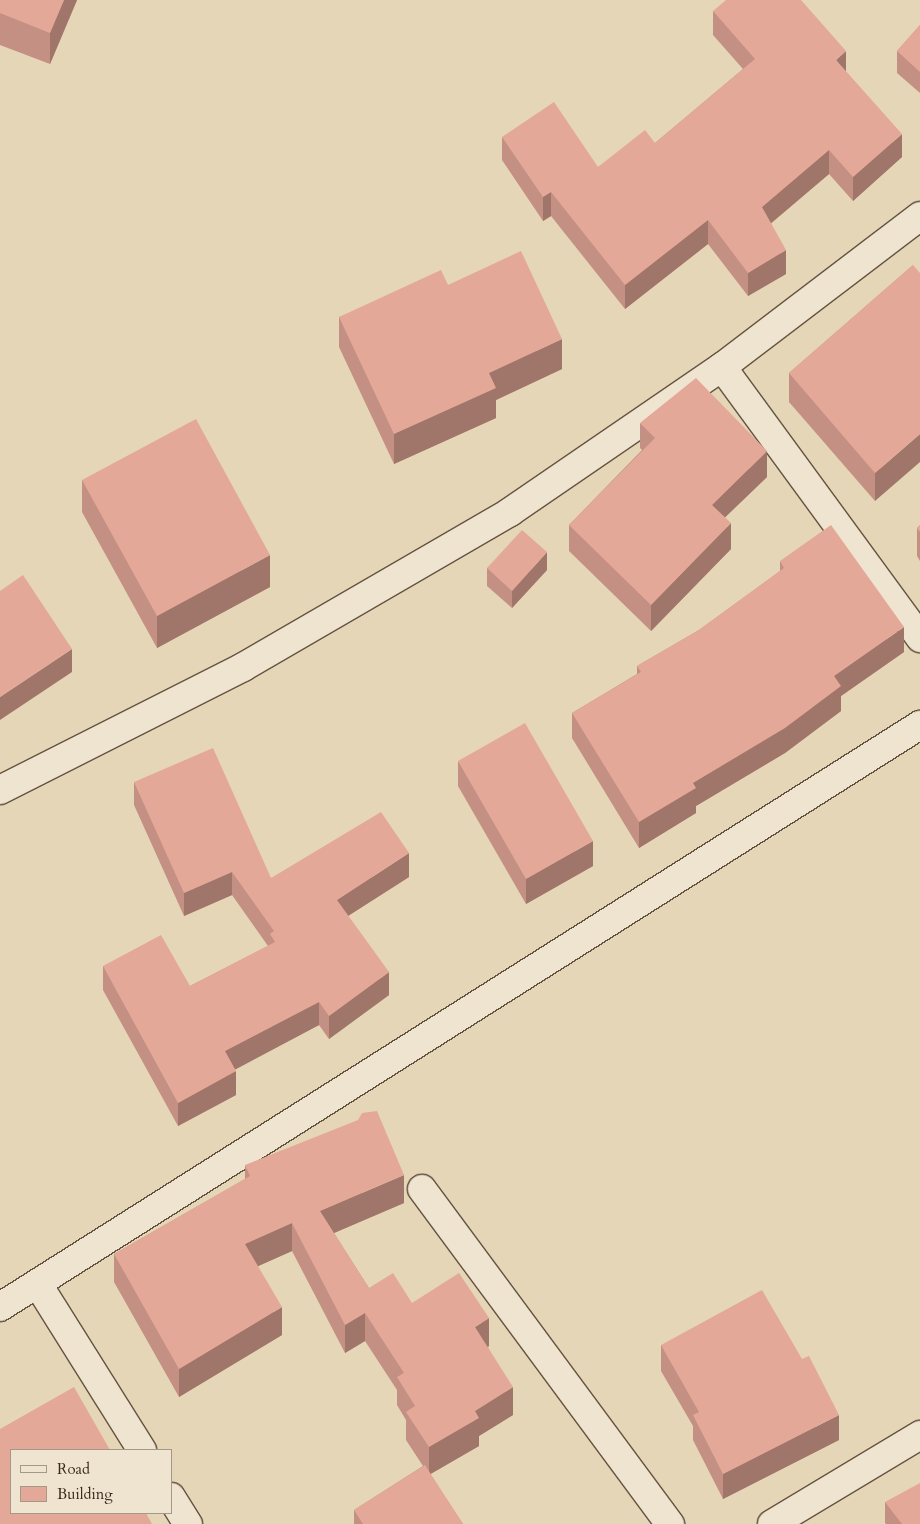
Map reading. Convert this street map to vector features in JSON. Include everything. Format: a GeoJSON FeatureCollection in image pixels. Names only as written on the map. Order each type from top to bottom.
{"type":"FeatureCollection","features":[{"type":"Feature","properties":{"kind":"street"},"geometry":{"type":"LineString","coordinates":[[0,790],[242,667],[510,512],[722,368],[920,216]]}},
{"type":"Feature","properties":{"kind":"street"},"geometry":{"type":"LineString","coordinates":[[722,368],[920,638]]}},
{"type":"Feature","properties":{"kind":"street"},"geometry":{"type":"LineString","coordinates":[[0,1307],[39,1286],[920,725]]}},
{"type":"Feature","properties":{"kind":"street"},"geometry":{"type":"LineString","coordinates":[[422,1189],[670,1524]]}},
{"type":"Feature","properties":{"kind":"street"},"geometry":{"type":"LineString","coordinates":[[39,1286],[141,1449]]}},
{"type":"Feature","properties":{"kind":"street"},"geometry":{"type":"LineString","coordinates":[[772,1524],[920,1435]]}},
{"type":"Feature","properties":{"kind":"street"},"geometry":{"type":"LineString","coordinates":[[172,1499],[188,1524]]}},
{"type":"Feature","properties":{"kind":"building"},"geometry":{"type":"Polygon","coordinates":[[[0,0],[64,0],[50,33],[0,13],[0,0]]]}},
{"type":"Feature","properties":{"kind":"building"},"geometry":{"type":"Polygon","coordinates":[[[726,0],[801,0],[846,51],[836,60],[902,134],[853,177],[829,150],[762,207],[786,250],[748,273],[708,220],[625,285],[551,192],[543,197],[502,137],[554,102],[598,167],[645,130],[655,143],[755,59],[713,11],[726,0]]]}},
{"type":"Feature","properties":{"kind":"building"},"geometry":{"type":"Polygon","coordinates":[[[920,25],[920,72],[897,51],[920,25]]]}},
{"type":"Feature","properties":{"kind":"building"},"geometry":{"type":"Polygon","coordinates":[[[521,251],[562,339],[489,373],[496,388],[394,434],[339,317],[441,270],[448,285],[521,251]]]}},
{"type":"Feature","properties":{"kind":"building"},"geometry":{"type":"Polygon","coordinates":[[[913,265],[920,273],[920,434],[875,473],[789,373],[913,265]]]}},
{"type":"Feature","properties":{"kind":"building"},"geometry":{"type":"Polygon","coordinates":[[[696,378],[767,451],[712,505],[731,523],[651,605],[569,525],[655,438],[640,423],[696,378]]]}},
{"type":"Feature","properties":{"kind":"building"},"geometry":{"type":"Polygon","coordinates":[[[196,419],[270,555],[157,616],[82,480],[196,419]]]}},
{"type":"Feature","properties":{"kind":"building"},"geometry":{"type":"Polygon","coordinates":[[[831,525],[904,627],[834,676],[841,686],[785,728],[693,783],[696,788],[639,822],[572,713],[641,672],[637,666],[699,630],[784,568],[780,561],[831,525]]]}},
{"type":"Feature","properties":{"kind":"building"},"geometry":{"type":"Polygon","coordinates":[[[522,530],[547,552],[512,591],[487,568],[522,530]]]}},
{"type":"Feature","properties":{"kind":"building"},"geometry":{"type":"Polygon","coordinates":[[[23,575],[72,649],[0,697],[0,591],[23,575]]]}},
{"type":"Feature","properties":{"kind":"building"},"geometry":{"type":"Polygon","coordinates":[[[525,723],[593,841],[526,879],[458,761],[525,723]]]}},
{"type":"Feature","properties":{"kind":"building"},"geometry":{"type":"Polygon","coordinates":[[[213,748],[271,878],[381,812],[409,853],[337,900],[389,972],[329,1016],[319,1002],[225,1051],[236,1071],[178,1103],[103,966],[161,935],[190,986],[275,942],[270,934],[274,931],[232,872],[184,893],[134,782],[213,748]]]}},
{"type":"Feature","properties":{"kind":"building"},"geometry":{"type":"Polygon","coordinates":[[[377,1111],[404,1175],[320,1211],[369,1288],[393,1273],[412,1303],[459,1273],[489,1318],[475,1327],[513,1387],[475,1411],[479,1418],[429,1447],[406,1412],[415,1406],[397,1377],[404,1373],[365,1313],[345,1325],[292,1223],[245,1244],[282,1307],[179,1369],[114,1254],[250,1176],[245,1165],[358,1120],[362,1113],[377,1111]]]}},
{"type":"Feature","properties":{"kind":"building"},"geometry":{"type":"Polygon","coordinates":[[[762,1290],[802,1359],[809,1356],[839,1415],[723,1474],[693,1415],[699,1412],[661,1345],[762,1290]]]}},
{"type":"Feature","properties":{"kind":"building"},"geometry":{"type":"Polygon","coordinates":[[[74,1387],[109,1449],[10,1449],[10,1514],[147,1514],[152,1524],[0,1524],[0,1429],[74,1387]]]}},
{"type":"Feature","properties":{"kind":"building"},"geometry":{"type":"Polygon","coordinates":[[[425,1465],[463,1524],[363,1524],[354,1510],[425,1465]]]}},
{"type":"Feature","properties":{"kind":"building"},"geometry":{"type":"Polygon","coordinates":[[[920,1483],[920,1524],[902,1524],[885,1502],[920,1483]]]}}]}
